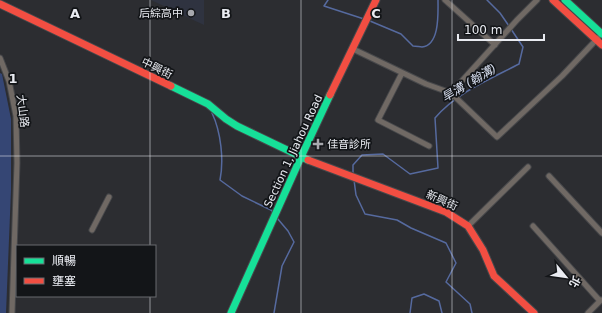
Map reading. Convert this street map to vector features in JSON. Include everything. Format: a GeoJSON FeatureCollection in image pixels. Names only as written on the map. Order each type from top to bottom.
{"type":"FeatureCollection","features":[{"type":"Feature","properties":{"kind":"street","name":"Section 1, Jiahou Road"},"geometry":{"type":"LineString","coordinates":[[231,313],[301,157],[376,0]]}},
{"type":"Feature","properties":{"kind":"street"},"geometry":{"type":"LineString","coordinates":[[446,0],[495,45]]}},
{"type":"Feature","properties":{"kind":"street"},"geometry":{"type":"LineString","coordinates":[[451,93],[537,0]]}},
{"type":"Feature","properties":{"kind":"street"},"geometry":{"type":"LineString","coordinates":[[553,0],[599,42]]}},
{"type":"Feature","properties":{"kind":"street"},"geometry":{"type":"LineString","coordinates":[[353,50],[426,84],[451,93],[496,137],[499,136],[599,42],[602,34],[565,0]]}},
{"type":"Feature","properties":{"kind":"street","name":"中興街"},"geometry":{"type":"LineString","coordinates":[[0,4],[208,104],[237,126],[301,157]]}},
{"type":"Feature","properties":{"kind":"street","name":"大山路"},"geometry":{"type":"LineString","coordinates":[[0,58],[9,81],[16,116],[17,163],[12,313]]}},
{"type":"Feature","properties":{"kind":"street"},"geometry":{"type":"LineString","coordinates":[[402,72],[378,120],[429,146]]}},
{"type":"Feature","properties":{"kind":"street","name":"新興街"},"geometry":{"type":"LineString","coordinates":[[301,157],[446,212],[468,226],[483,250],[494,276],[534,313]]}},
{"type":"Feature","properties":{"kind":"street"},"geometry":{"type":"LineString","coordinates":[[468,226],[528,167]]}},
{"type":"Feature","properties":{"kind":"street"},"geometry":{"type":"LineString","coordinates":[[549,176],[602,233]]}},
{"type":"Feature","properties":{"kind":"street"},"geometry":{"type":"LineString","coordinates":[[92,230],[109,198]]}},
{"type":"Feature","properties":{"kind":"street"},"geometry":{"type":"LineString","coordinates":[[533,226],[601,300],[588,313]]}},
{"type":"Feature","properties":{"kind":"shaded area","name":"后綜高中"},"geometry":{"type":"Polygon","coordinates":[[[151,0],[204,0],[204,25],[151,0]]]}},
{"type":"Feature","properties":{"kind":"shaded area"},"geometry":{"type":"Polygon","coordinates":[[[0,73],[2,74],[11,119],[11,190],[6,313],[0,313],[0,73]]]}},
{"type":"Feature","properties":{"kind":"waterway","name":"旱溝 (翰溝)"},"geometry":{"type":"LineString","coordinates":[[328,0],[324,6],[364,19]]}},
{"type":"Feature","properties":{"kind":"waterway","name":"旱溝 (翰溝)"},"geometry":{"type":"LineString","coordinates":[[370,21],[401,34],[413,46],[422,47],[428,45],[435,35],[438,20],[438,0]]}},
{"type":"Feature","properties":{"kind":"waterway","name":"旱溝 (翰溝)"},"geometry":{"type":"LineString","coordinates":[[487,0],[500,13],[509,26]]}},
{"type":"Feature","properties":{"kind":"waterway","name":"旱溝 (翰溝)"},"geometry":{"type":"LineString","coordinates":[[353,174],[353,165],[362,155],[383,154],[410,174],[438,168],[435,118],[443,109],[463,94],[519,64],[523,47],[511,29]]}},
{"type":"Feature","properties":{"kind":"waterway"},"geometry":{"type":"LineString","coordinates":[[212,113],[220,137],[222,155],[220,180],[242,196],[271,210],[274,213]]}},
{"type":"Feature","properties":{"kind":"waterway","name":"旱溝 (翰溝)"},"geometry":{"type":"LineString","coordinates":[[354,180],[356,195],[365,214],[397,220],[411,228],[446,243],[456,263],[446,282],[470,304],[472,313]]}},
{"type":"Feature","properties":{"kind":"waterway"},"geometry":{"type":"LineString","coordinates":[[274,313],[282,266],[294,242],[288,231],[277,218]]}},
{"type":"Feature","properties":{"kind":"waterway","name":"旱溝 (翰溝)"},"geometry":{"type":"LineString","coordinates":[[410,313],[412,298],[424,294],[439,301],[442,313]]}},
{"type":"Feature","properties":{"kind":"traffic: fast"},"geometry":{"type":"LineString","coordinates":[[565,0],[602,34]]}},
{"type":"Feature","properties":{"kind":"traffic: fast"},"geometry":{"type":"LineString","coordinates":[[171,86],[208,104],[237,126],[308,160]]}},
{"type":"Feature","properties":{"kind":"traffic: fast"},"geometry":{"type":"LineString","coordinates":[[231,313],[330,95]]}},
{"type":"Feature","properties":{"kind":"traffic: jam"},"geometry":{"type":"LineString","coordinates":[[330,95],[376,0]]}},
{"type":"Feature","properties":{"kind":"traffic: jam"},"geometry":{"type":"LineString","coordinates":[[553,0],[602,45]]}},
{"type":"Feature","properties":{"kind":"traffic: jam"},"geometry":{"type":"LineString","coordinates":[[0,4],[171,86]]}},
{"type":"Feature","properties":{"kind":"traffic: jam"},"geometry":{"type":"LineString","coordinates":[[308,160],[446,212],[468,226],[483,250],[494,276],[534,313]]}},
{"type":"Feature","properties":{"kind":"place","name":"后綜高中"},"geometry":{"type":"Point","coordinates":[191,13]}},
{"type":"Feature","properties":{"kind":"place","name":"佳音診所"},"geometry":{"type":"Point","coordinates":[318,144]}}]}
